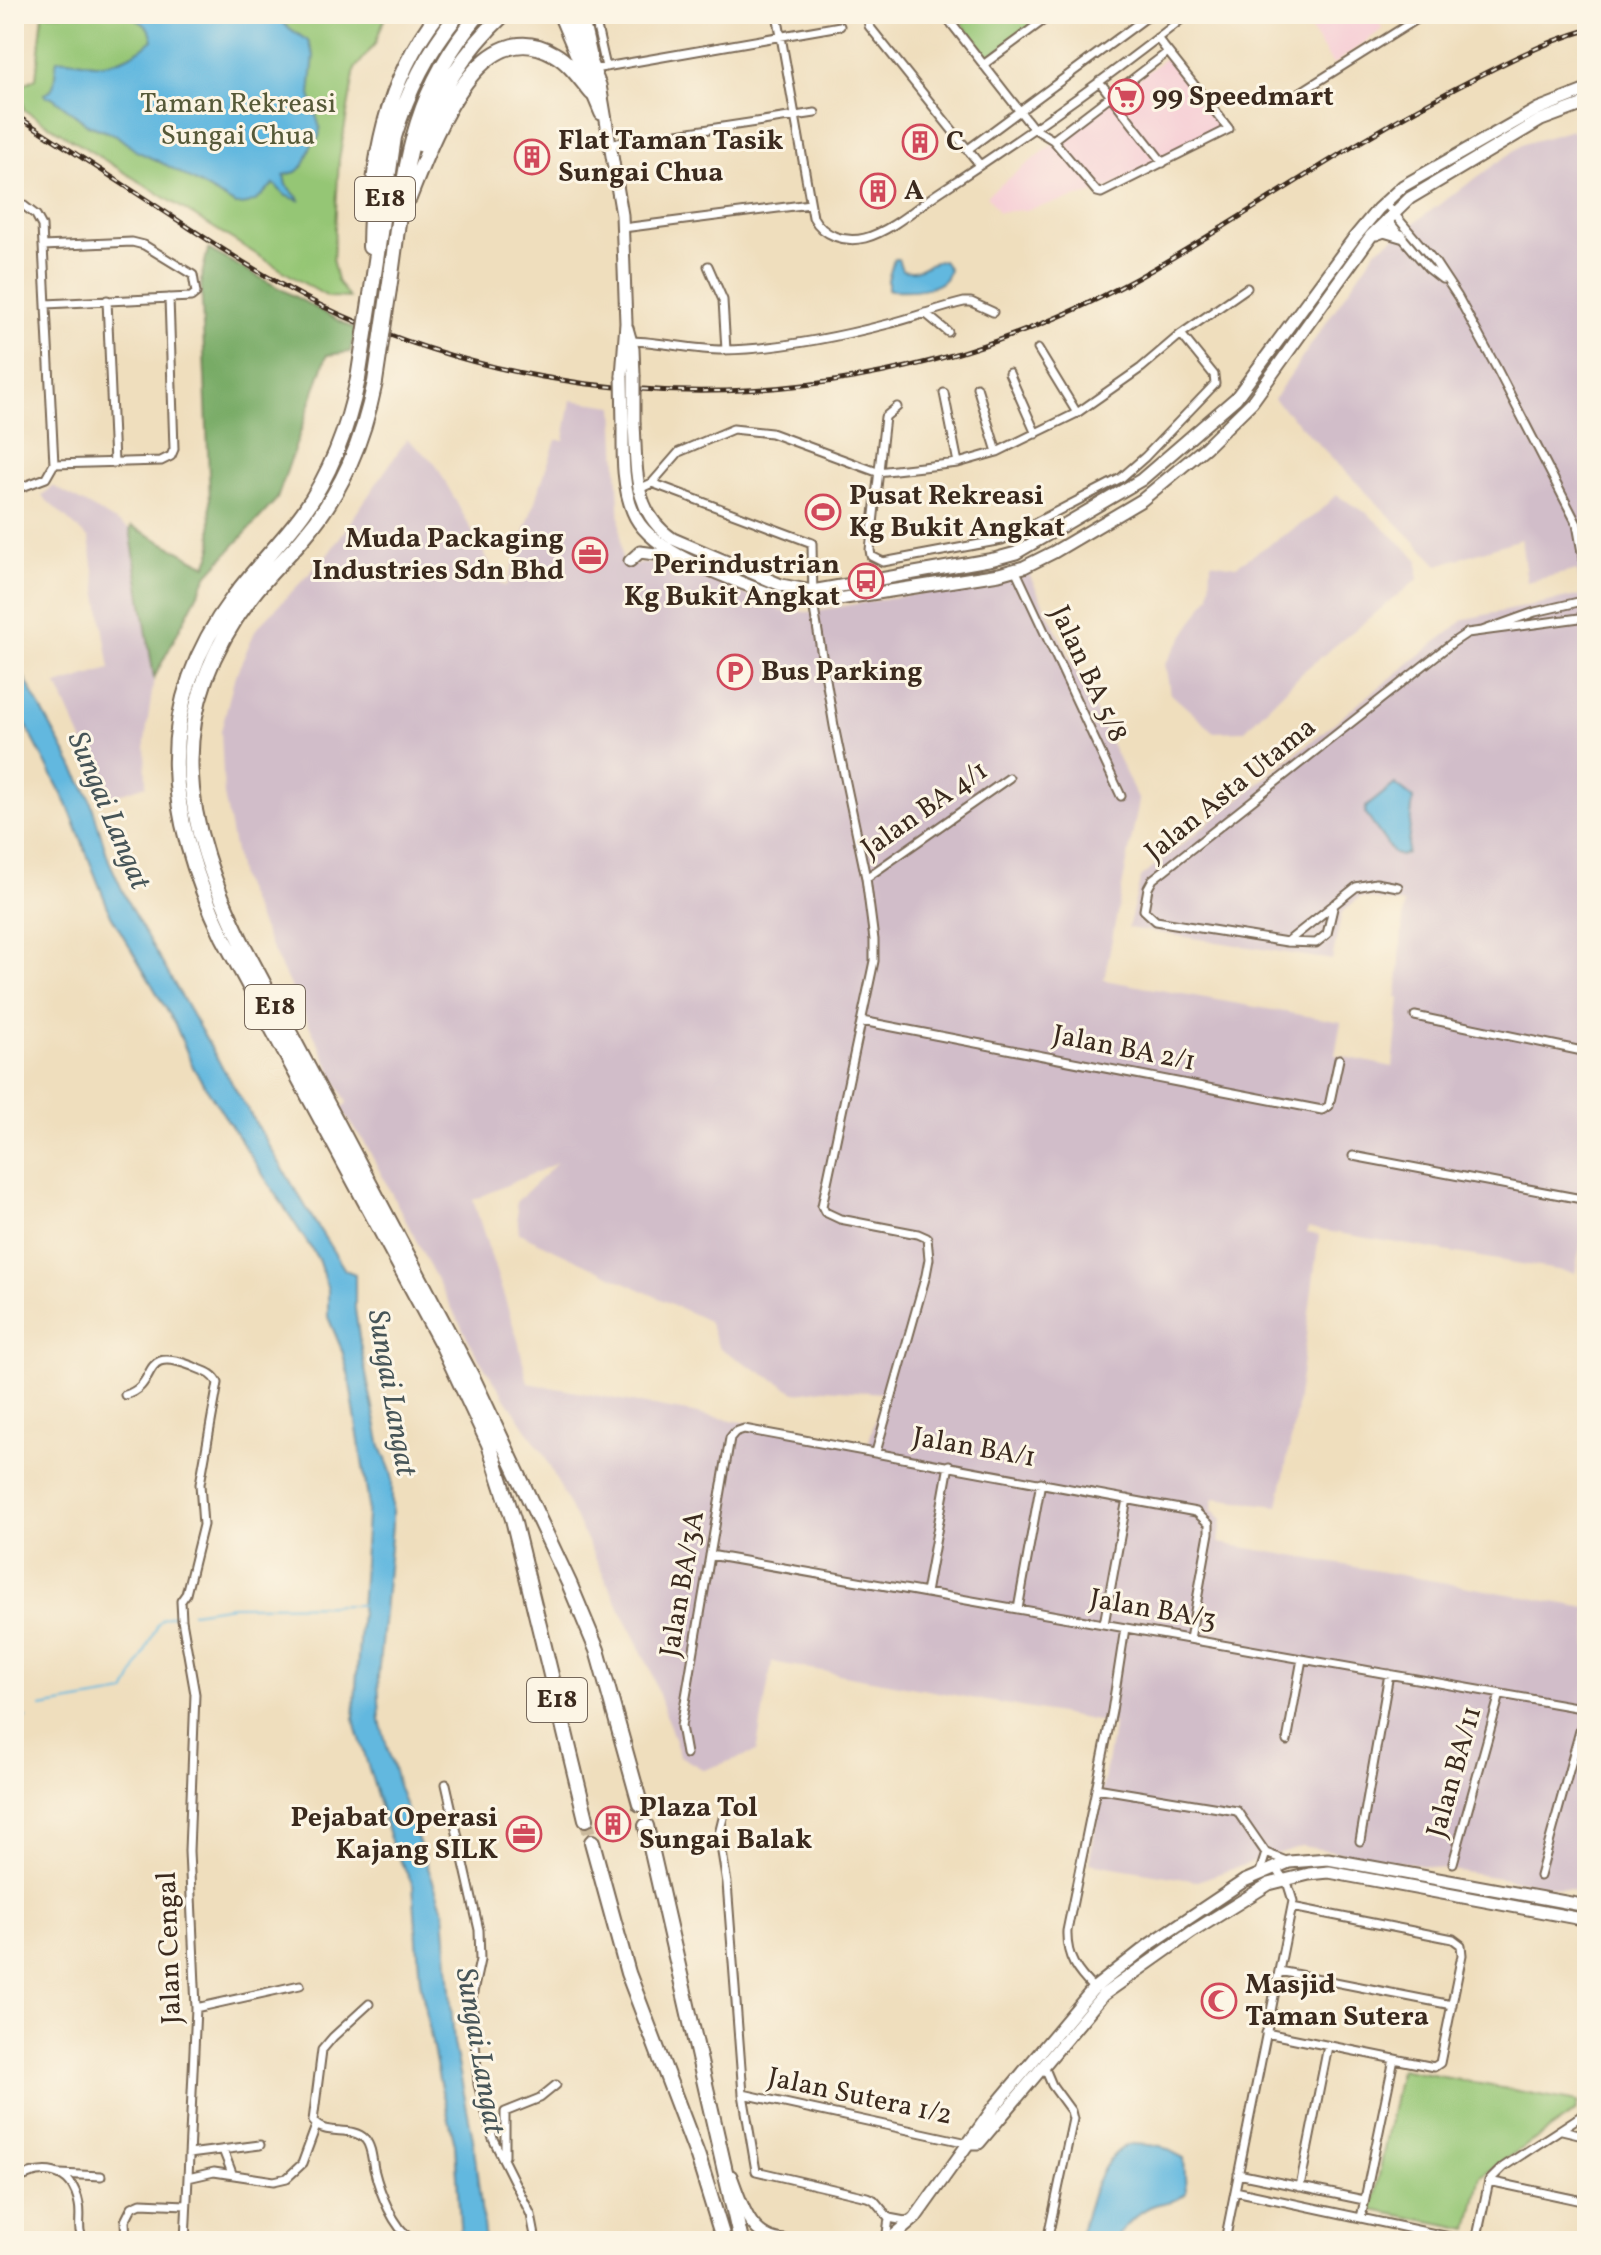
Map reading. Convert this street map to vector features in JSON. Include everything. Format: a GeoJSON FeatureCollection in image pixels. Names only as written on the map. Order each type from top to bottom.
{"type":"FeatureCollection","features":[{"type":"Feature","properties":{"kind":"highway"},"geometry":{"type":"LineString","coordinates":[[372,291],[370,244],[379,142],[389,102],[410,57],[438,14]]}},
{"type":"Feature","properties":{"kind":"highway","name":"E18"},"geometry":{"type":"LineString","coordinates":[[458,14],[431,50],[401,112],[394,137],[358,379],[339,451],[303,512],[215,623],[199,657],[175,747],[178,807],[196,873],[223,937],[443,1346],[489,1444],[513,1519],[586,1819]]}},
{"type":"Feature","properties":{"kind":"highway","name":"E18"},"geometry":{"type":"LineString","coordinates":[[479,14],[443,64],[417,118],[402,182],[398,229],[367,420],[343,480],[324,512],[251,595],[211,665],[192,736],[193,809],[212,876],[243,945],[474,1381],[569,1583],[597,1650],[640,1804]]}},
{"type":"Feature","properties":{"kind":"highway"},"geometry":{"type":"LineString","coordinates":[[409,198],[415,160],[431,116],[459,68],[504,14]]}},
{"type":"Feature","properties":{"kind":"highway"},"geometry":{"type":"LineString","coordinates":[[580,14],[597,65]]}},
{"type":"Feature","properties":{"kind":"highway"},"geometry":{"type":"LineString","coordinates":[[398,229],[442,117],[467,81],[492,56],[517,46],[533,45],[544,49],[559,57],[592,93]]}},
{"type":"Feature","properties":{"kind":"highway"},"geometry":{"type":"LineString","coordinates":[[646,1826],[741,2241]]}},
{"type":"Feature","properties":{"kind":"highway"},"geometry":{"type":"LineString","coordinates":[[592,1842],[628,1973],[698,2157],[724,2241]]}},
{"type":"Feature","properties":{"kind":"street"},"geometry":{"type":"LineString","coordinates":[[559,14],[607,126]]}},
{"type":"Feature","properties":{"kind":"street"},"geometry":{"type":"LineString","coordinates":[[571,14],[597,65]]}},
{"type":"Feature","properties":{"kind":"street"},"geometry":{"type":"LineString","coordinates":[[594,14],[597,65],[623,228],[634,516],[647,535],[680,556],[796,603],[924,571],[1016,553],[1141,480],[1236,398],[1382,206],[1403,186],[1538,109],[1587,90]]}},
{"type":"Feature","properties":{"kind":"street"},"geometry":{"type":"LineString","coordinates":[[777,14],[813,217],[818,227],[826,233],[852,239],[878,233],[980,165],[1188,14]]}},
{"type":"Feature","properties":{"kind":"street"},"geometry":{"type":"LineString","coordinates":[[868,14],[869,26],[980,165]]}},
{"type":"Feature","properties":{"kind":"street"},"geometry":{"type":"LineString","coordinates":[[944,14],[1033,128],[1053,140],[1097,192],[1105,193],[1229,129],[1157,38]]}},
{"type":"Feature","properties":{"kind":"street"},"geometry":{"type":"LineString","coordinates":[[983,65],[1052,14]]}},
{"type":"Feature","properties":{"kind":"street"},"geometry":{"type":"LineString","coordinates":[[967,150],[1151,14]]}},
{"type":"Feature","properties":{"kind":"street"},"geometry":{"type":"LineString","coordinates":[[1293,97],[1425,14]]}},
{"type":"Feature","properties":{"kind":"street"},"geometry":{"type":"LineString","coordinates":[[597,65],[840,26]]}},
{"type":"Feature","properties":{"kind":"street"},"geometry":{"type":"LineString","coordinates":[[1053,140],[1168,52]]}},
{"type":"Feature","properties":{"kind":"street"},"geometry":{"type":"LineString","coordinates":[[1099,81],[1163,163]]}},
{"type":"Feature","properties":{"kind":"street"},"geometry":{"type":"LineString","coordinates":[[633,490],[648,516],[673,539],[812,597],[999,574],[1015,569],[1054,552],[1142,500],[1206,447],[1252,402],[1371,236],[1410,198],[1541,120],[1587,103]]}},
{"type":"Feature","properties":{"kind":"street"},"geometry":{"type":"LineString","coordinates":[[611,144],[815,113]]}},
{"type":"Feature","properties":{"kind":"street"},"geometry":{"type":"LineString","coordinates":[[14,198],[36,215],[42,226],[54,468],[46,478],[14,490]]}},
{"type":"Feature","properties":{"kind":"street"},"geometry":{"type":"LineString","coordinates":[[623,228],[810,204]]}},
{"type":"Feature","properties":{"kind":"street"},"geometry":{"type":"LineString","coordinates":[[1382,206],[1435,262],[1496,367],[1577,524],[1587,581]]}},
{"type":"Feature","properties":{"kind":"street"},"geometry":{"type":"LineString","coordinates":[[1391,217],[1401,236],[1428,268],[1450,286]]}},
{"type":"Feature","properties":{"kind":"street"},"geometry":{"type":"LineString","coordinates":[[1371,236],[1384,231],[1401,236]]}},
{"type":"Feature","properties":{"kind":"street"},"geometry":{"type":"LineString","coordinates":[[43,246],[132,242],[144,245],[193,275],[197,287],[191,297],[46,304]]}},
{"type":"Feature","properties":{"kind":"street"},"geometry":{"type":"LineString","coordinates":[[708,266],[723,300],[726,350]]}},
{"type":"Feature","properties":{"kind":"street"},"geometry":{"type":"LineString","coordinates":[[633,490],[652,483],[679,452],[733,429],[771,433],[877,472],[958,463],[997,452],[1077,413],[1247,288]]}},
{"type":"Feature","properties":{"kind":"street"},"geometry":{"type":"LineString","coordinates":[[54,468],[161,461],[171,456],[174,449],[169,298]]}},
{"type":"Feature","properties":{"kind":"street"},"geometry":{"type":"LineString","coordinates":[[107,300],[114,463]]}},
{"type":"Feature","properties":{"kind":"street"},"geometry":{"type":"LineString","coordinates":[[632,341],[667,342],[700,350],[726,350],[810,342],[887,325],[964,302],[993,312]]}},
{"type":"Feature","properties":{"kind":"street"},"geometry":{"type":"LineString","coordinates":[[925,313],[948,332]]}},
{"type":"Feature","properties":{"kind":"street"},"geometry":{"type":"LineString","coordinates":[[626,323],[632,341],[628,376]]}},
{"type":"Feature","properties":{"kind":"street"},"geometry":{"type":"LineString","coordinates":[[897,407],[885,417],[877,472],[871,556],[883,562],[986,544],[1018,534],[1121,478],[1213,389],[1214,375],[1181,334]]}},
{"type":"Feature","properties":{"kind":"street"},"geometry":{"type":"LineString","coordinates":[[1038,349],[1077,413]]}},
{"type":"Feature","properties":{"kind":"street"},"geometry":{"type":"LineString","coordinates":[[1009,373],[1036,434]]}},
{"type":"Feature","properties":{"kind":"street"},"geometry":{"type":"LineString","coordinates":[[977,387],[997,452]]}},
{"type":"Feature","properties":{"kind":"street"},"geometry":{"type":"LineString","coordinates":[[944,393],[958,463]]}},
{"type":"Feature","properties":{"kind":"street"},"geometry":{"type":"LineString","coordinates":[[652,483],[812,543],[812,597],[834,726],[866,878],[874,940],[874,961],[822,1206],[825,1212],[840,1219],[918,1234],[927,1238],[929,1250],[926,1275],[876,1452]]}},
{"type":"Feature","properties":{"kind":"street"},"geometry":{"type":"LineString","coordinates":[[630,561],[640,552],[680,556]]}},
{"type":"Feature","properties":{"kind":"street"},"geometry":{"type":"LineString","coordinates":[[921,556],[924,571]]}},
{"type":"Feature","properties":{"kind":"street","name":"Jalan BA 5/8"},"geometry":{"type":"LineString","coordinates":[[1015,569],[1121,796]]}},
{"type":"Feature","properties":{"kind":"street","name":"Jalan Asta Utama"},"geometry":{"type":"LineString","coordinates":[[1482,631],[1535,612],[1587,600]]}},
{"type":"Feature","properties":{"kind":"street","name":"Jalan Asta Utama"},"geometry":{"type":"LineString","coordinates":[[1334,904],[1327,934],[1316,943],[1287,942],[1156,921],[1144,910],[1153,879],[1467,633],[1587,617]]}},
{"type":"Feature","properties":{"kind":"street","name":"Jalan BA 4/1"},"geometry":{"type":"LineString","coordinates":[[866,878],[1009,778]]}},
{"type":"Feature","properties":{"kind":"street"},"geometry":{"type":"LineString","coordinates":[[1287,942],[1356,887],[1365,884],[1398,887]]}},
{"type":"Feature","properties":{"kind":"street"},"geometry":{"type":"LineString","coordinates":[[1415,1016],[1587,1052]]}},
{"type":"Feature","properties":{"kind":"street","name":"Jalan BA 2/1"},"geometry":{"type":"LineString","coordinates":[[862,1021],[1322,1110],[1329,1106],[1339,1059]]}},
{"type":"Feature","properties":{"kind":"street"},"geometry":{"type":"LineString","coordinates":[[14,1033],[14,1056]]}},
{"type":"Feature","properties":{"kind":"street"},"geometry":{"type":"LineString","coordinates":[[1353,1156],[1587,1200]]}},
{"type":"Feature","properties":{"kind":"street","name":"Jalan Cengal"},"geometry":{"type":"LineString","coordinates":[[125,1395],[135,1390],[162,1359],[175,1360],[210,1374],[218,1383],[200,1484],[203,1525],[186,1594],[181,1601],[195,1694],[189,1851],[196,2008],[185,2238]]}},
{"type":"Feature","properties":{"kind":"street","name":"Jalan BA/1"},"geometry":{"type":"LineString","coordinates":[[744,1429],[1196,1512],[1209,1524],[1209,1533],[1190,1639]]}},
{"type":"Feature","properties":{"kind":"street","name":"Jalan BA/3A"},"geometry":{"type":"LineString","coordinates":[[686,1754],[681,1726],[730,1438],[744,1429]]}},
{"type":"Feature","properties":{"kind":"street"},"geometry":{"type":"LineString","coordinates":[[926,1593],[949,1465]]}},
{"type":"Feature","properties":{"kind":"street"},"geometry":{"type":"LineString","coordinates":[[1018,1609],[1041,1482]]}},
{"type":"Feature","properties":{"kind":"street"},"geometry":{"type":"LineString","coordinates":[[1104,1624],[1127,1499]]}},
{"type":"Feature","properties":{"kind":"street","name":"Jalan BA/3"},"geometry":{"type":"LineString","coordinates":[[710,1555],[1587,1709]]}},
{"type":"Feature","properties":{"kind":"street"},"geometry":{"type":"LineString","coordinates":[[1098,1992],[1074,1967],[1067,1944],[1125,1628]]}},
{"type":"Feature","properties":{"kind":"street"},"geometry":{"type":"LineString","coordinates":[[1287,1741],[1302,1659]]}},
{"type":"Feature","properties":{"kind":"street"},"geometry":{"type":"LineString","coordinates":[[1360,1841],[1389,1674]]}},
{"type":"Feature","properties":{"kind":"street","name":"Jalan BA/11"},"geometry":{"type":"LineString","coordinates":[[1453,1863],[1500,1694]]}},
{"type":"Feature","properties":{"kind":"street"},"geometry":{"type":"LineString","coordinates":[[1540,1876],[1587,1709]]}},
{"type":"Feature","properties":{"kind":"street"},"geometry":{"type":"LineString","coordinates":[[446,1784],[479,1930],[480,1960],[472,1997],[478,2084],[493,2139],[531,2215],[536,2241]]}},
{"type":"Feature","properties":{"kind":"street"},"geometry":{"type":"LineString","coordinates":[[1096,1788],[1237,1811],[1266,1853],[1289,1862]]}},
{"type":"Feature","properties":{"kind":"street"},"geometry":{"type":"LineString","coordinates":[[723,1818],[719,1834],[727,1883],[743,2094],[756,2171],[867,2197],[874,2200],[889,2218],[905,2221],[915,2218]]}},
{"type":"Feature","properties":{"kind":"street"},"geometry":{"type":"LineString","coordinates":[[1259,1875],[1266,1853]]}},
{"type":"Feature","properties":{"kind":"street"},"geometry":{"type":"LineString","coordinates":[[887,2241],[915,2218],[1004,2095],[1098,1992],[1150,1944],[1244,1881],[1289,1862],[1328,1859],[1587,1906]]}},
{"type":"Feature","properties":{"kind":"street"},"geometry":{"type":"LineString","coordinates":[[1225,2241],[1292,1907],[1292,1894],[1275,1867]]}},
{"type":"Feature","properties":{"kind":"street"},"geometry":{"type":"LineString","coordinates":[[968,2143],[979,2143],[1044,2066],[1098,1992],[1269,1884],[1329,1872],[1587,1920]]}},
{"type":"Feature","properties":{"kind":"street"},"geometry":{"type":"LineString","coordinates":[[1266,2033],[1434,2067],[1440,2063],[1452,2005],[1462,1955],[1461,1945],[1453,1939],[1292,1907]]}},
{"type":"Feature","properties":{"kind":"street"},"geometry":{"type":"LineString","coordinates":[[1279,1971],[1452,2005]]}},
{"type":"Feature","properties":{"kind":"street"},"geometry":{"type":"LineString","coordinates":[[196,2008],[300,1985]]}},
{"type":"Feature","properties":{"kind":"street"},"geometry":{"type":"LineString","coordinates":[[188,2178],[206,2172],[232,2173],[274,2181],[292,2176],[302,2164],[316,2126],[312,2114],[322,2050],[369,2004]]}},
{"type":"Feature","properties":{"kind":"street"},"geometry":{"type":"LineString","coordinates":[[1300,2187],[1328,2046]]}},
{"type":"Feature","properties":{"kind":"street"},"geometry":{"type":"LineString","coordinates":[[1361,2218],[1394,2059]]}},
{"type":"Feature","properties":{"kind":"street"},"geometry":{"type":"LineString","coordinates":[[1044,2066],[1073,2119],[1047,2241]]}},
{"type":"Feature","properties":{"kind":"street"},"geometry":{"type":"LineString","coordinates":[[1030,2083],[1052,2085]]}},
{"type":"Feature","properties":{"kind":"street"},"geometry":{"type":"LineString","coordinates":[[505,2156],[505,2112],[540,2098],[556,2085]]}},
{"type":"Feature","properties":{"kind":"street","name":"Jalan Sutera 1/2"},"geometry":{"type":"LineString","coordinates":[[743,2094],[968,2143]]}},
{"type":"Feature","properties":{"kind":"street"},"geometry":{"type":"LineString","coordinates":[[1476,2241],[1489,2181],[1503,2167],[1587,2112]]}},
{"type":"Feature","properties":{"kind":"street"},"geometry":{"type":"LineString","coordinates":[[316,2126],[363,2137],[371,2151],[388,2207],[405,2235],[413,2241]]}},
{"type":"Feature","properties":{"kind":"street"},"geometry":{"type":"LineString","coordinates":[[1562,2130],[1587,2136]]}},
{"type":"Feature","properties":{"kind":"street"},"geometry":{"type":"LineString","coordinates":[[716,2134],[751,2224],[764,2236],[785,2241]]}},
{"type":"Feature","properties":{"kind":"street"},"geometry":{"type":"LineString","coordinates":[[189,2154],[260,2145]]}},
{"type":"Feature","properties":{"kind":"street"},"geometry":{"type":"LineString","coordinates":[[223,2150],[232,2173]]}},
{"type":"Feature","properties":{"kind":"street"},"geometry":{"type":"LineString","coordinates":[[14,2181],[44,2170],[101,2176]]}},
{"type":"Feature","properties":{"kind":"street"},"geometry":{"type":"LineString","coordinates":[[60,2174],[79,2201],[79,2232],[84,2241]]}},
{"type":"Feature","properties":{"kind":"street"},"geometry":{"type":"LineString","coordinates":[[1238,2174],[1364,2200]]}},
{"type":"Feature","properties":{"kind":"street"},"geometry":{"type":"LineString","coordinates":[[1489,2181],[1587,2202]]}},
{"type":"Feature","properties":{"kind":"street"},"geometry":{"type":"LineString","coordinates":[[1235,2191],[1468,2241]]}},
{"type":"Feature","properties":{"kind":"street"},"geometry":{"type":"LineString","coordinates":[[185,2238],[125,2241],[125,2221],[132,2207],[141,2203],[186,2205]]}},
{"type":"Feature","properties":{"kind":"street"},"geometry":{"type":"LineString","coordinates":[[887,2241],[889,2218]]}},
{"type":"Feature","properties":{"kind":"shaded area"},"geometry":{"type":"Polygon","coordinates":[[[1301,14],[1373,14],[1383,29],[1333,65],[1301,14]]]}},
{"type":"Feature","properties":{"kind":"shaded area"},"geometry":{"type":"Polygon","coordinates":[[[1168,56],[1225,129],[1103,191],[1025,210],[998,212],[987,195],[1168,56]]]}},
{"type":"Feature","properties":{"kind":"shaded area"},"geometry":{"type":"Polygon","coordinates":[[[1572,130],[1587,159],[1587,1272],[1579,1272],[1586,1218],[1575,1273],[1308,1228],[1307,1233],[1319,1235],[1296,1413],[1278,1506],[1214,1498],[1212,1510],[1222,1519],[1219,1543],[1587,1608],[1587,1892],[1301,1846],[1197,1881],[1089,1863],[1114,1724],[772,1662],[756,1752],[704,1770],[680,1756],[651,1671],[544,1455],[477,1356],[365,1143],[341,1109],[347,1103],[240,878],[224,795],[221,731],[234,679],[256,629],[329,553],[407,439],[435,463],[501,584],[506,586],[556,440],[564,440],[571,400],[614,406],[622,564],[675,563],[782,611],[809,612],[1028,572],[1139,801],[1104,980],[1341,1022],[1335,1055],[1393,1067],[1404,904],[1360,897],[1342,912],[1332,960],[1128,928],[1141,877],[1465,619],[1582,595],[1577,570],[1527,582],[1521,539],[1438,565],[1274,399],[1375,251],[1523,144],[1572,130]],[[557,1163],[473,1200],[518,1340],[528,1383],[868,1445],[883,1393],[824,1389],[797,1393],[719,1348],[708,1321],[519,1233],[516,1202],[557,1163]]]}},
{"type":"Feature","properties":{"kind":"shaded area"},"geometry":{"type":"Polygon","coordinates":[[[53,486],[130,529],[154,678],[145,741],[146,785],[108,798],[57,685],[110,669],[89,539],[42,496],[53,486]]]}},
{"type":"Feature","properties":{"kind":"shaded area"},"geometry":{"type":"Polygon","coordinates":[[[1336,495],[1367,513],[1418,559],[1418,579],[1306,669],[1244,731],[1214,732],[1170,693],[1165,664],[1210,595],[1211,562],[1236,566],[1315,515],[1336,495]]]}},
{"type":"Feature","properties":{"kind":"green space","name":"Taman Rekreasi Sungai Chua"},"geometry":{"type":"Polygon","coordinates":[[[43,14],[386,14],[375,44],[355,69],[339,159],[333,263],[337,281],[349,298],[328,297],[293,277],[24,110],[21,86],[36,78],[43,14]]]}},
{"type":"Feature","properties":{"kind":"green space"},"geometry":{"type":"Polygon","coordinates":[[[966,14],[1047,14],[988,58],[961,22],[966,14]]]}},
{"type":"Feature","properties":{"kind":"green space"},"geometry":{"type":"Polygon","coordinates":[[[208,249],[356,330],[350,352],[327,355],[277,499],[208,574],[154,678],[130,529],[132,526],[206,566],[212,551],[201,279],[208,249]]]}},
{"type":"Feature","properties":{"kind":"green space"},"geometry":{"type":"Polygon","coordinates":[[[1400,2069],[1578,2102],[1575,2112],[1481,2176],[1469,2229],[1372,2210],[1400,2069]]]}},
{"type":"Feature","properties":{"kind":"water"},"geometry":{"type":"Polygon","coordinates":[[[123,14],[275,14],[308,41],[314,55],[310,95],[320,128],[319,137],[312,144],[304,165],[296,172],[284,175],[286,185],[301,201],[286,196],[274,184],[255,201],[236,205],[136,151],[116,135],[88,125],[52,97],[46,97],[44,94],[54,84],[57,60],[110,63],[153,40],[146,26],[123,14]]]}},
{"type":"Feature","properties":{"kind":"water"},"geometry":{"type":"Polygon","coordinates":[[[894,259],[898,259],[902,270],[909,271],[943,261],[949,269],[947,277],[935,286],[917,290],[888,289],[894,259]]]}},
{"type":"Feature","properties":{"kind":"water"},"geometry":{"type":"Polygon","coordinates":[[[14,659],[89,796],[109,861],[130,907],[316,1224],[345,1270],[355,1274],[355,1309],[360,1344],[381,1447],[392,1474],[392,1525],[378,1677],[380,1721],[397,1782],[444,1912],[454,2043],[473,2139],[485,2241],[461,2241],[455,2144],[420,1981],[413,1885],[392,1845],[354,1719],[368,1499],[349,1377],[328,1317],[328,1290],[318,1259],[194,1069],[175,1024],[111,915],[67,804],[14,702],[14,659]]]}},
{"type":"Feature","properties":{"kind":"water"},"geometry":{"type":"Polygon","coordinates":[[[1395,784],[1413,798],[1407,853],[1401,856],[1394,854],[1365,813],[1366,807],[1395,784]]]}},
{"type":"Feature","properties":{"kind":"water"},"geometry":{"type":"Polygon","coordinates":[[[1132,2144],[1161,2146],[1184,2158],[1186,2193],[1137,2215],[1114,2241],[1079,2241],[1090,2199],[1103,2170],[1121,2149],[1132,2144]]]}},
{"type":"Feature","properties":{"kind":"waterway"},"geometry":{"type":"LineString","coordinates":[[192,1612],[232,1606],[362,1605]]}},
{"type":"Feature","properties":{"kind":"waterway"},"geometry":{"type":"LineString","coordinates":[[41,1707],[125,1693],[158,1624],[162,1619],[176,1614]]}},
{"type":"Feature","properties":{"kind":"waterway"},"geometry":{"type":"LineString","coordinates":[[14,1720],[27,1718]]}},
{"type":"Feature","properties":{"kind":"tunnel"},"geometry":{"type":"LineString","coordinates":[[586,1819],[592,1842]]}},
{"type":"Feature","properties":{"kind":"railway"},"geometry":{"type":"LineString","coordinates":[[14,114],[278,283],[339,314],[439,352],[542,377],[647,390],[752,390],[857,377],[959,353],[1059,316],[1155,268],[1421,107],[1522,55],[1587,30]]}},
{"type":"Feature","properties":{"kind":"place","name":"99 Speedmart"},"geometry":{"type":"Point","coordinates":[1126,97]}},
{"type":"Feature","properties":{"kind":"place","name":"C"},"geometry":{"type":"Point","coordinates":[920,142]}},
{"type":"Feature","properties":{"kind":"place","name":"Flat Taman Tasik Sungai Chua"},"geometry":{"type":"Point","coordinates":[532,157]}},
{"type":"Feature","properties":{"kind":"place","name":"A"},"geometry":{"type":"Point","coordinates":[878,191]}},
{"type":"Feature","properties":{"kind":"place","name":"Pusat Rekreasi Kg Bukit Angkat"},"geometry":{"type":"Point","coordinates":[823,512]}},
{"type":"Feature","properties":{"kind":"place","name":"Muda Packaging Industries Sdn Bhd"},"geometry":{"type":"Point","coordinates":[590,555]}},
{"type":"Feature","properties":{"kind":"place","name":"Perindustrian Kg Bukit Angkat"},"geometry":{"type":"Point","coordinates":[866,581]}},
{"type":"Feature","properties":{"kind":"place","name":"Bus Parking"},"geometry":{"type":"Point","coordinates":[735,672]}},
{"type":"Feature","properties":{"kind":"place","name":"Plaza Tol Sungai Balak"},"geometry":{"type":"Point","coordinates":[613,1824]}},
{"type":"Feature","properties":{"kind":"place","name":"Pejabat Operasi Kajang SILK"},"geometry":{"type":"Point","coordinates":[524,1834]}},
{"type":"Feature","properties":{"kind":"place","name":"Masjid Taman Sutera"},"geometry":{"type":"Point","coordinates":[1219,2001]}},
{"type":"Feature","properties":{"kind":"water label","name":"Sungai Langat"},"geometry":{"type":"Point","coordinates":[108,811]}},
{"type":"Feature","properties":{"kind":"water label","name":"Sungai Langat"},"geometry":{"type":"Point","coordinates":[391,1393]}},
{"type":"Feature","properties":{"kind":"water label","name":"Sungai Langat"},"geometry":{"type":"Point","coordinates":[479,2051]}}]}
